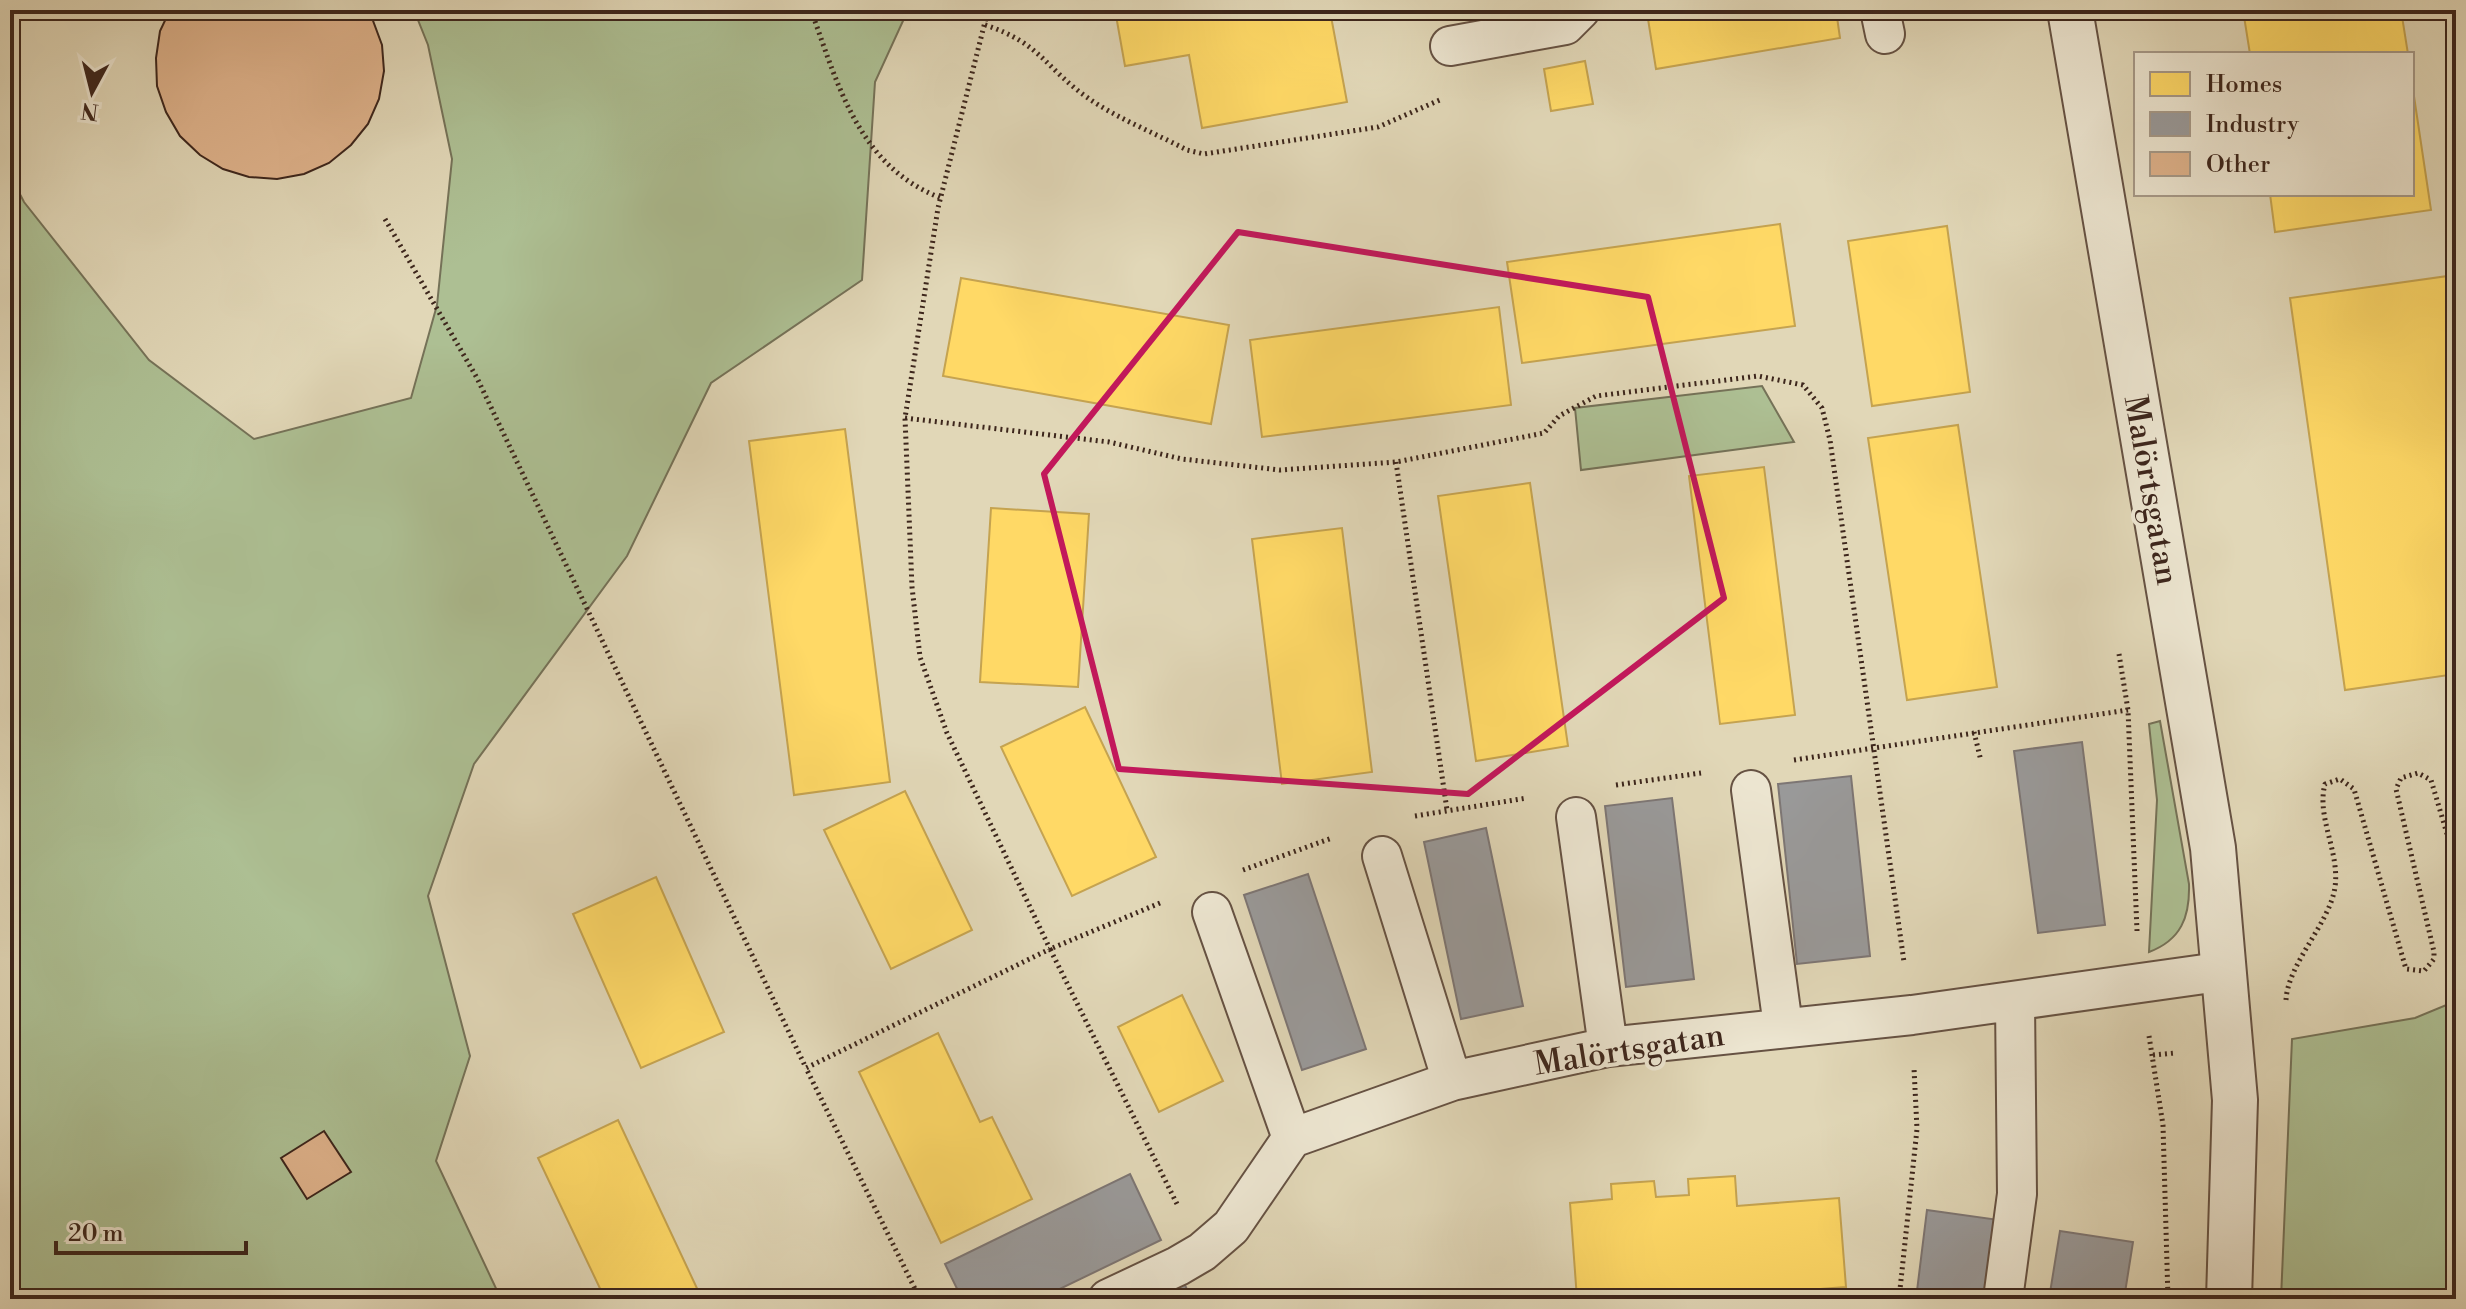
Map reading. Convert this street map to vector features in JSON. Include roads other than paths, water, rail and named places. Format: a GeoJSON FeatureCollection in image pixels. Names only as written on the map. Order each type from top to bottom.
{"type":"FeatureCollection","features":[{"type":"Feature","properties":{"kind":"street","name":"Malörtsgatan"},"geometry":{"type":"LineString","coordinates":[[2070,10],[2213,848],[2235,1100],[2229,1299]]}},
{"type":"Feature","properties":{"kind":"lane"},"geometry":{"type":"LineString","coordinates":[[1466,43],[1565,25],[1580,10]]}},
{"type":"Feature","properties":{"kind":"lane"},"geometry":{"type":"LineString","coordinates":[[1751,790],[1783,1026]]}},
{"type":"Feature","properties":{"kind":"lane"},"geometry":{"type":"LineString","coordinates":[[1576,817],[1608,1047]]}},
{"type":"Feature","properties":{"kind":"lane"},"geometry":{"type":"LineString","coordinates":[[1382,856],[1452,1081]]}},
{"type":"Feature","properties":{"kind":"lane"},"geometry":{"type":"LineString","coordinates":[[1108,1299],[1202,1252],[1231,1227],[1292,1138],[1212,912]]}},
{"type":"Feature","properties":{"kind":"lane","name":"Malörtsgatan"},"geometry":{"type":"LineString","coordinates":[[1292,1138],[1452,1081],[1608,1047],[1783,1026],[1912,1015],[2138,986],[2226,971]]}},
{"type":"Feature","properties":{"kind":"lane"},"geometry":{"type":"LineString","coordinates":[[2003,1299],[2017,1194],[2015,1002]]}}]}
